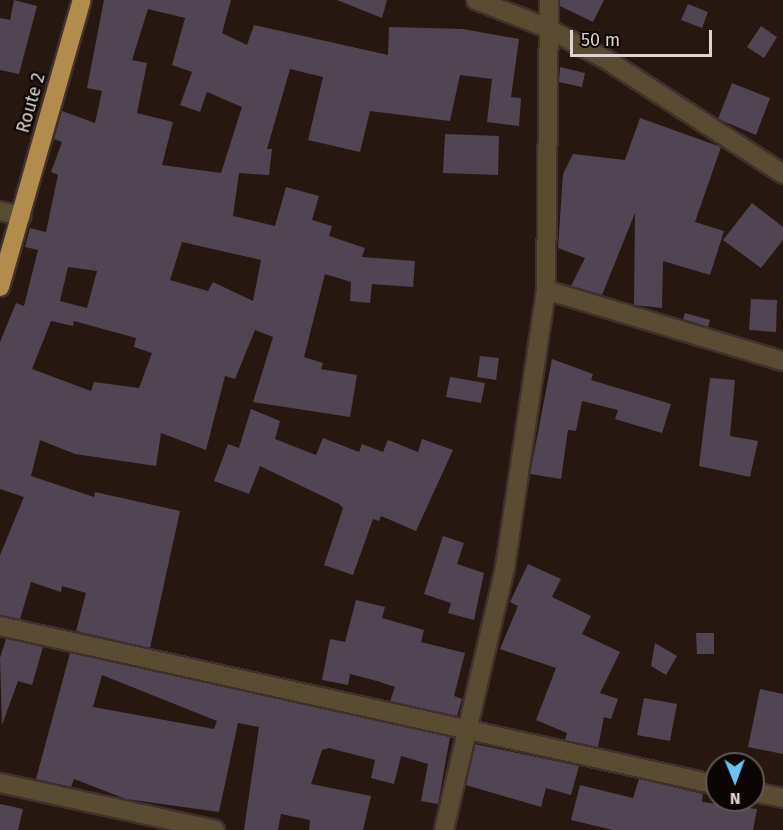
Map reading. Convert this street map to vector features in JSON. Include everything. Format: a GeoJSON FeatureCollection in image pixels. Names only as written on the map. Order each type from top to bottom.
{"type":"FeatureCollection","features":[{"type":"Feature","properties":{"kind":"highway","name":"Route 2"},"geometry":{"type":"LineString","coordinates":[[0,287],[82,0]]}},
{"type":"Feature","properties":{"kind":"street"},"geometry":{"type":"LineString","coordinates":[[476,0],[545,27],[702,117],[783,174]]}},
{"type":"Feature","properties":{"kind":"street"},"geometry":{"type":"LineString","coordinates":[[444,830],[505,568],[546,291],[545,27],[549,0]]}},
{"type":"Feature","properties":{"kind":"street"},"geometry":{"type":"LineString","coordinates":[[0,211],[21,216]]}},
{"type":"Feature","properties":{"kind":"street"},"geometry":{"type":"LineString","coordinates":[[546,291],[783,362]]}},
{"type":"Feature","properties":{"kind":"street"},"geometry":{"type":"LineString","coordinates":[[0,626],[466,731],[705,781]]}},
{"type":"Feature","properties":{"kind":"street"},"geometry":{"type":"LineString","coordinates":[[0,783],[215,830]]}},
{"type":"Feature","properties":{"kind":"street"},"geometry":{"type":"LineString","coordinates":[[765,794],[783,798]]}},
{"type":"Feature","properties":{"kind":"building"},"geometry":{"type":"Polygon","coordinates":[[[14,0],[37,6],[19,74],[0,70],[0,18],[10,20],[14,0]]]}},
{"type":"Feature","properties":{"kind":"building"},"geometry":{"type":"Polygon","coordinates":[[[104,0],[231,0],[222,33],[247,45],[254,25],[388,55],[389,27],[463,29],[519,39],[511,97],[521,98],[519,126],[487,122],[492,79],[460,75],[450,121],[370,111],[360,152],[308,140],[323,77],[290,69],[267,149],[272,149],[269,175],[239,173],[233,216],[275,226],[286,187],[319,196],[312,220],[332,226],[329,236],[365,248],[362,257],[415,261],[413,287],[372,284],[370,303],[350,301],[351,282],[325,274],[304,357],[323,363],[321,369],[357,375],[350,417],[253,402],[273,337],[255,330],[235,379],[225,376],[206,450],[161,433],[156,466],[75,454],[40,440],[31,476],[94,497],[95,492],[180,511],[150,648],[76,631],[86,593],[62,586],[61,592],[31,582],[20,619],[0,615],[0,555],[24,497],[0,489],[0,342],[16,303],[24,306],[38,250],[25,247],[30,228],[46,232],[58,175],[51,172],[62,142],[54,139],[62,111],[95,123],[102,91],[87,88],[104,0]],[[148,9],[132,60],[147,63],[137,113],[173,122],[162,165],[221,173],[242,107],[207,92],[200,112],[180,105],[192,72],[172,65],[185,18],[148,9]],[[182,242],[170,280],[208,291],[213,282],[253,301],[261,260],[182,242]],[[68,267],[60,301],[87,308],[97,271],[68,267]],[[51,321],[32,369],[91,391],[94,382],[139,388],[152,353],[134,347],[136,338],[74,321],[73,326],[51,321]]]}},
{"type":"Feature","properties":{"kind":"building"},"geometry":{"type":"Polygon","coordinates":[[[337,0],[387,0],[382,18],[337,0]]]}},
{"type":"Feature","properties":{"kind":"building"},"geometry":{"type":"Polygon","coordinates":[[[560,0],[604,0],[593,22],[560,6],[560,0]]]}},
{"type":"Feature","properties":{"kind":"building"},"geometry":{"type":"Polygon","coordinates":[[[688,4],[708,12],[702,28],[681,20],[688,4]]]}},
{"type":"Feature","properties":{"kind":"building"},"geometry":{"type":"Polygon","coordinates":[[[761,26],[777,37],[764,58],[747,47],[761,26]]]}},
{"type":"Feature","properties":{"kind":"building"},"geometry":{"type":"Polygon","coordinates":[[[560,67],[585,73],[582,87],[559,82],[560,67]]]}},
{"type":"Feature","properties":{"kind":"building"},"geometry":{"type":"Polygon","coordinates":[[[732,83],[770,98],[756,135],[718,119],[732,83]]]}},
{"type":"Feature","properties":{"kind":"building"},"geometry":{"type":"Polygon","coordinates":[[[640,118],[721,147],[695,222],[724,231],[710,275],[663,261],[662,308],[634,305],[635,213],[602,295],[571,286],[585,258],[558,248],[563,174],[573,154],[625,160],[640,118]]]}},
{"type":"Feature","properties":{"kind":"building"},"geometry":{"type":"Polygon","coordinates":[[[445,134],[499,136],[498,175],[443,173],[445,134]]]}},
{"type":"Feature","properties":{"kind":"building"},"geometry":{"type":"Polygon","coordinates":[[[752,203],[783,227],[783,240],[761,268],[723,240],[752,203]]]}},
{"type":"Feature","properties":{"kind":"building"},"geometry":{"type":"Polygon","coordinates":[[[751,299],[777,300],[776,332],[749,330],[751,299]]]}},
{"type":"Feature","properties":{"kind":"building"},"geometry":{"type":"Polygon","coordinates":[[[685,313],[710,320],[708,327],[683,319],[685,313]]]}},
{"type":"Feature","properties":{"kind":"building"},"geometry":{"type":"Polygon","coordinates":[[[480,356],[499,358],[496,380],[477,377],[480,356]]]}},
{"type":"Feature","properties":{"kind":"building"},"geometry":{"type":"Polygon","coordinates":[[[552,359],[593,374],[591,380],[671,404],[662,433],[615,419],[618,410],[582,401],[576,431],[568,430],[561,479],[530,474],[552,359]]]}},
{"type":"Feature","properties":{"kind":"building"},"geometry":{"type":"Polygon","coordinates":[[[450,377],[485,383],[481,403],[446,397],[450,377]]]}},
{"type":"Feature","properties":{"kind":"building"},"geometry":{"type":"Polygon","coordinates":[[[710,378],[735,380],[730,436],[758,441],[750,477],[699,466],[710,378]]]}},
{"type":"Feature","properties":{"kind":"building"},"geometry":{"type":"Polygon","coordinates":[[[251,409],[280,421],[275,439],[316,455],[323,438],[359,452],[362,444],[383,452],[388,440],[418,452],[422,439],[453,450],[416,531],[381,516],[379,521],[373,519],[353,575],[324,565],[343,508],[339,504],[260,466],[249,494],[214,481],[228,444],[239,448],[251,409]]]}},
{"type":"Feature","properties":{"kind":"building"},"geometry":{"type":"Polygon","coordinates":[[[443,536],[464,543],[457,564],[484,573],[474,620],[448,613],[451,603],[424,594],[443,536]]]}},
{"type":"Feature","properties":{"kind":"building"},"geometry":{"type":"Polygon","coordinates":[[[528,564],[561,579],[552,597],[591,616],[582,634],[620,652],[600,693],[618,699],[611,719],[604,717],[598,747],[565,740],[567,733],[536,720],[556,668],[500,649],[518,606],[510,602],[528,564]]]}},
{"type":"Feature","properties":{"kind":"building"},"geometry":{"type":"Polygon","coordinates":[[[356,600],[385,607],[382,618],[424,630],[421,642],[465,653],[454,696],[462,699],[457,716],[390,701],[395,687],[377,681],[350,674],[348,685],[322,680],[330,639],[345,642],[356,600]]]}},
{"type":"Feature","properties":{"kind":"building"},"geometry":{"type":"Polygon","coordinates":[[[696,633],[714,633],[714,654],[697,654],[696,633]]]}},
{"type":"Feature","properties":{"kind":"building"},"geometry":{"type":"Polygon","coordinates":[[[6,639],[43,647],[32,685],[18,681],[2,725],[0,658],[6,639]]]}},
{"type":"Feature","properties":{"kind":"building"},"geometry":{"type":"Polygon","coordinates":[[[655,643],[677,656],[666,675],[651,666],[655,643]]]}},
{"type":"Feature","properties":{"kind":"building"},"geometry":{"type":"Polygon","coordinates":[[[70,653],[450,737],[438,804],[421,801],[428,764],[401,756],[394,784],[371,778],[375,760],[329,748],[322,750],[311,784],[371,796],[363,830],[309,830],[310,820],[281,814],[278,830],[244,830],[259,727],[238,723],[219,812],[126,799],[74,779],[71,787],[36,779],[70,653]],[[102,675],[93,707],[214,729],[217,721],[102,675]]]}},
{"type":"Feature","properties":{"kind":"building"},"geometry":{"type":"Polygon","coordinates":[[[760,689],[783,694],[783,754],[748,747],[760,689]]]}},
{"type":"Feature","properties":{"kind":"building"},"geometry":{"type":"Polygon","coordinates":[[[644,698],[677,704],[670,741],[637,735],[644,698]]]}},
{"type":"Feature","properties":{"kind":"building"},"geometry":{"type":"Polygon","coordinates":[[[475,744],[579,766],[571,795],[546,788],[541,807],[466,785],[475,744]]]}},
{"type":"Feature","properties":{"kind":"building"},"geometry":{"type":"Polygon","coordinates":[[[639,779],[703,794],[702,802],[705,802],[705,812],[756,812],[753,830],[613,830],[571,820],[580,785],[633,798],[639,779]]]}},
{"type":"Feature","properties":{"kind":"building"},"geometry":{"type":"Polygon","coordinates":[[[0,804],[23,809],[18,830],[0,830],[0,804]]]}}]}
